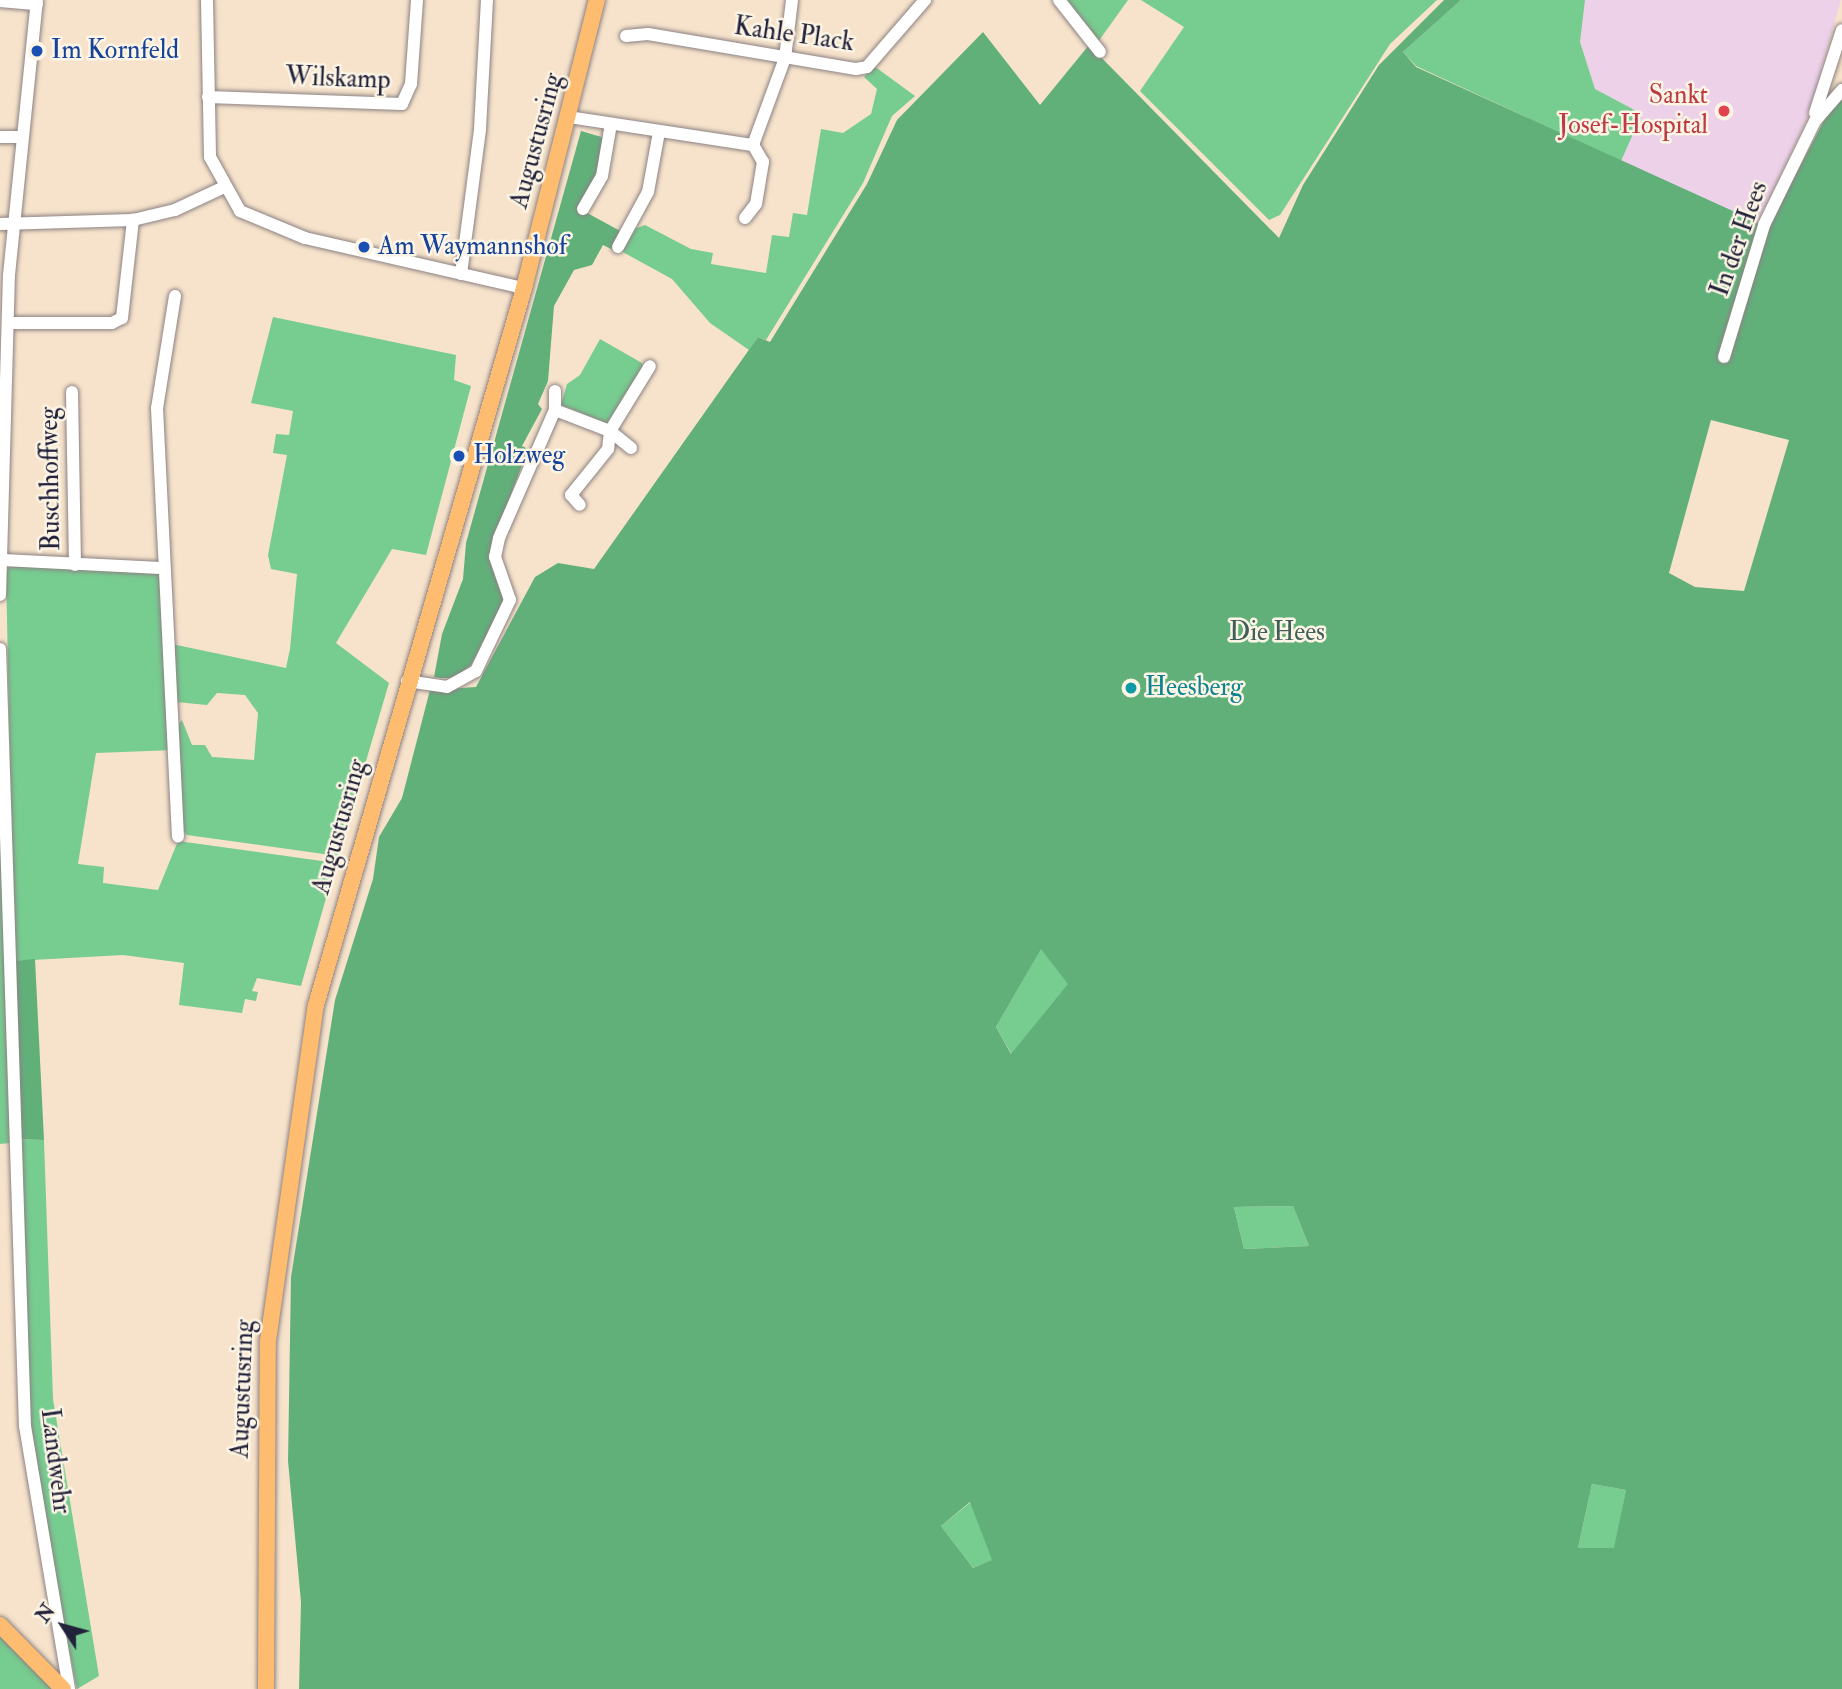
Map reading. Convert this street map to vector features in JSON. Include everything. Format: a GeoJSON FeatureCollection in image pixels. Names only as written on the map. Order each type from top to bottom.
{"type":"FeatureCollection","features":[{"type":"Feature","properties":{"kind":"main road","name":"Augustusring"},"geometry":{"type":"LineString","coordinates":[[266,1689],[264,1471],[274,1265],[316,1005],[407,681],[524,288],[597,0]]}},
{"type":"Feature","properties":{"kind":"main road"},"geometry":{"type":"LineString","coordinates":[[0,1625],[64,1689]]}},
{"type":"Feature","properties":{"kind":"street"},"geometry":{"type":"LineString","coordinates":[[207,0],[210,157],[222,188],[240,211],[280,231],[524,288]]}},
{"type":"Feature","properties":{"kind":"street","name":"Wilskamp"},"geometry":{"type":"LineString","coordinates":[[208,97],[402,104],[411,84],[417,0]]}},
{"type":"Feature","properties":{"kind":"street"},"geometry":{"type":"LineString","coordinates":[[461,274],[480,129],[486,0]]}},
{"type":"Feature","properties":{"kind":"street"},"geometry":{"type":"LineString","coordinates":[[752,145],[785,58],[792,0]]}},
{"type":"Feature","properties":{"kind":"street","name":"Kahle Plack"},"geometry":{"type":"LineString","coordinates":[[626,36],[648,34],[785,58],[867,67],[925,0]]}},
{"type":"Feature","properties":{"kind":"street"},"geometry":{"type":"LineString","coordinates":[[1059,0],[1100,52]]}},
{"type":"Feature","properties":{"kind":"street"},"geometry":{"type":"LineString","coordinates":[[0,1],[37,2],[14,223],[3,418],[4,561],[0,593]]}},
{"type":"Feature","properties":{"kind":"street","name":"In der Hees"},"geometry":{"type":"LineString","coordinates":[[1724,357],[1764,225],[1805,139],[1842,30]]}},
{"type":"Feature","properties":{"kind":"street","name":"In der Hees"},"geometry":{"type":"LineString","coordinates":[[1805,139],[1842,90]]}},
{"type":"Feature","properties":{"kind":"street"},"geometry":{"type":"LineString","coordinates":[[569,117],[752,145],[763,162],[756,204],[745,218]]}},
{"type":"Feature","properties":{"kind":"street"},"geometry":{"type":"LineString","coordinates":[[583,209],[602,176],[611,124]]}},
{"type":"Feature","properties":{"kind":"street"},"geometry":{"type":"LineString","coordinates":[[618,247],[648,192],[659,132]]}},
{"type":"Feature","properties":{"kind":"street"},"geometry":{"type":"LineString","coordinates":[[0,137],[22,137]]}},
{"type":"Feature","properties":{"kind":"street"},"geometry":{"type":"LineString","coordinates":[[0,223],[133,220],[175,211],[222,188]]}},
{"type":"Feature","properties":{"kind":"street"},"geometry":{"type":"LineString","coordinates":[[8,323],[112,323],[122,318],[133,220]]}},
{"type":"Feature","properties":{"kind":"street"},"geometry":{"type":"LineString","coordinates":[[175,296],[157,408],[178,836]]}},
{"type":"Feature","properties":{"kind":"street"},"geometry":{"type":"LineString","coordinates":[[580,506],[571,495],[608,449],[610,430],[650,366]]}},
{"type":"Feature","properties":{"kind":"street"},"geometry":{"type":"LineString","coordinates":[[407,681],[447,687],[476,671],[510,600],[495,557],[499,538],[555,410],[555,391]]}},
{"type":"Feature","properties":{"kind":"street","name":"Buschhoffweg"},"geometry":{"type":"LineString","coordinates":[[72,392],[75,565]]}},
{"type":"Feature","properties":{"kind":"street"},"geometry":{"type":"LineString","coordinates":[[555,410],[610,430],[631,448]]}},
{"type":"Feature","properties":{"kind":"street"},"geometry":{"type":"LineString","coordinates":[[4,561],[164,568]]}},
{"type":"Feature","properties":{"kind":"street","name":"Landwehr"},"geometry":{"type":"LineString","coordinates":[[0,649],[3,808],[25,1426],[69,1689]]}},
{"type":"Feature","properties":{"kind":"shaded area","name":"Sankt Josef-Hospital"},"geometry":{"type":"Polygon","coordinates":[[[1585,0],[1841,0],[1807,119],[1757,223],[1621,161],[1641,114],[1595,90],[1580,42],[1585,0]]]}},
{"type":"Feature","properties":{"kind":"green space"},"geometry":{"type":"Polygon","coordinates":[[[1064,0],[1128,0],[1098,42],[1064,0]]]}},
{"type":"Feature","properties":{"kind":"green space"},"geometry":{"type":"Polygon","coordinates":[[[1141,0],[1437,0],[1390,44],[1280,215],[1269,220],[1140,91],[1184,27],[1141,0]]]}},
{"type":"Feature","properties":{"kind":"green space","name":"Die Hees"},"geometry":{"type":"Polygon","coordinates":[[[1444,0],[1461,0],[1403,52],[1416,67],[1768,227],[1827,115],[1842,98],[1842,1689],[299,1689],[301,1602],[288,1461],[291,1277],[335,1000],[373,879],[379,837],[402,798],[430,690],[476,687],[535,577],[558,563],[594,569],[758,337],[770,342],[867,184],[897,120],[983,32],[1040,105],[1089,45],[1279,238],[1303,185],[1379,65],[1444,0]],[[1711,420],[1669,573],[1695,587],[1744,591],[1789,440],[1711,420]],[[1041,949],[996,1027],[1011,1054],[1068,984],[1041,949]],[[1293,1206],[1234,1207],[1244,1249],[1309,1246],[1293,1206]],[[1592,1484],[1578,1548],[1614,1548],[1626,1490],[1592,1484]],[[970,1502],[941,1526],[973,1568],[992,1560],[970,1502]]]}},
{"type":"Feature","properties":{"kind":"green space"},"geometry":{"type":"Polygon","coordinates":[[[1461,0],[1585,0],[1580,42],[1595,89],[1642,114],[1621,161],[1416,66],[1403,52],[1461,0]]]}},
{"type":"Feature","properties":{"kind":"green space"},"geometry":{"type":"Polygon","coordinates":[[[874,66],[915,96],[892,116],[863,183],[766,340],[758,337],[749,350],[710,323],[672,279],[619,250],[634,229],[645,225],[691,249],[713,253],[711,264],[766,273],[772,235],[789,237],[793,213],[807,215],[821,129],[843,133],[871,114],[877,89],[864,77],[874,66]]]}},
{"type":"Feature","properties":{"kind":"green space"},"geometry":{"type":"Polygon","coordinates":[[[581,131],[605,138],[601,167],[580,209],[622,232],[613,250],[603,245],[592,265],[574,270],[554,306],[548,381],[538,404],[542,409],[522,446],[528,449],[491,548],[506,598],[471,665],[455,678],[434,677],[442,634],[463,579],[466,543],[581,131]]]}},
{"type":"Feature","properties":{"kind":"green space"},"geometry":{"type":"Polygon","coordinates":[[[273,317],[456,355],[454,380],[471,386],[426,555],[392,549],[336,643],[389,683],[338,856],[187,835],[182,829],[178,725],[182,720],[192,745],[205,745],[212,757],[254,760],[258,713],[245,695],[217,693],[207,705],[176,702],[172,644],[286,668],[290,649],[297,574],[271,569],[268,555],[287,455],[273,453],[276,434],[289,435],[293,411],[251,403],[273,317]]]}},
{"type":"Feature","properties":{"kind":"green space"},"geometry":{"type":"Polygon","coordinates":[[[600,339],[642,363],[642,374],[611,425],[561,405],[567,384],[580,375],[600,339]]]}},
{"type":"Feature","properties":{"kind":"green space"},"geometry":{"type":"Polygon","coordinates":[[[11,566],[162,574],[174,750],[96,753],[78,864],[104,867],[103,883],[158,890],[178,841],[336,863],[301,986],[257,978],[252,991],[258,992],[256,1001],[245,999],[242,1013],[179,1005],[184,963],[123,955],[14,961],[6,571],[11,566]]]}},
{"type":"Feature","properties":{"kind":"green space"},"geometry":{"type":"Polygon","coordinates":[[[0,830],[10,1143],[0,1144],[0,830]]]}},
{"type":"Feature","properties":{"kind":"green space"},"geometry":{"type":"Polygon","coordinates":[[[1041,948],[1069,984],[1012,1055],[996,1027],[1041,948]]]}},
{"type":"Feature","properties":{"kind":"green space"},"geometry":{"type":"Polygon","coordinates":[[[35,959],[44,1140],[15,1139],[14,961],[35,959]]]}},
{"type":"Feature","properties":{"kind":"green space"},"geometry":{"type":"Polygon","coordinates":[[[15,1139],[44,1140],[53,1399],[99,1676],[77,1689],[33,1475],[15,1139]]]}},
{"type":"Feature","properties":{"kind":"green space"},"geometry":{"type":"Polygon","coordinates":[[[1293,1206],[1309,1246],[1244,1249],[1234,1207],[1293,1206]]]}},
{"type":"Feature","properties":{"kind":"green space"},"geometry":{"type":"Polygon","coordinates":[[[1592,1484],[1626,1490],[1615,1548],[1578,1548],[1592,1484]]]}},
{"type":"Feature","properties":{"kind":"green space"},"geometry":{"type":"Polygon","coordinates":[[[971,1502],[993,1560],[973,1568],[941,1526],[971,1502]]]}},
{"type":"Feature","properties":{"kind":"green space"},"geometry":{"type":"Polygon","coordinates":[[[0,1631],[58,1689],[0,1689],[0,1631]]]}},
{"type":"Feature","properties":{"kind":"place","name":"Im Kornfeld"},"geometry":{"type":"Point","coordinates":[37,51]}},
{"type":"Feature","properties":{"kind":"place","name":"Sankt Josef-Hospital"},"geometry":{"type":"Point","coordinates":[1724,111]}},
{"type":"Feature","properties":{"kind":"place","name":"Am Waymannshof"},"geometry":{"type":"Point","coordinates":[364,247]}},
{"type":"Feature","properties":{"kind":"place","name":"Holzweg"},"geometry":{"type":"Point","coordinates":[459,456]}},
{"type":"Feature","properties":{"kind":"place","name":"Heesberg"},"geometry":{"type":"Point","coordinates":[1131,688]}}]}
